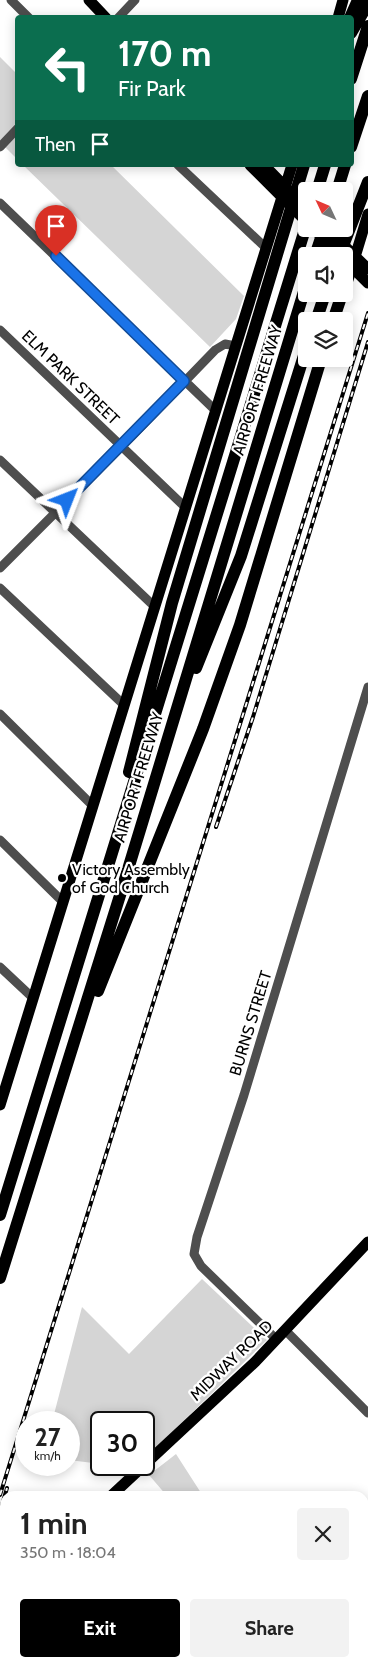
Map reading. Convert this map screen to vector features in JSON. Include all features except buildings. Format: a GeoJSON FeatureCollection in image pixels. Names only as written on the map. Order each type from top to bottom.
{"type":"FeatureCollection","features":[{"type":"Feature","properties":{"kind":"highway"},"geometry":{"type":"LineString","coordinates":[[351,15],[358,0]]}},
{"type":"Feature","properties":{"kind":"highway"},"geometry":{"type":"LineString","coordinates":[[354,28],[368,4]]}},
{"type":"Feature","properties":{"kind":"highway"},"geometry":{"type":"LineString","coordinates":[[354,70],[368,26]]}},
{"type":"Feature","properties":{"kind":"highway"},"geometry":{"type":"LineString","coordinates":[[354,138],[368,96]]}},
{"type":"Feature","properties":{"kind":"highway"},"geometry":{"type":"LineString","coordinates":[[123,817],[127,778],[141,720],[189,546],[303,167]]}},
{"type":"Feature","properties":{"kind":"highway"},"geometry":{"type":"LineString","coordinates":[[320,182],[324,167]]}},
{"type":"Feature","properties":{"kind":"highway"},"geometry":{"type":"LineString","coordinates":[[340,182],[344,167]]}},
{"type":"Feature","properties":{"kind":"highway"},"geometry":{"type":"LineString","coordinates":[[349,247],[368,182]]}},
{"type":"Feature","properties":{"kind":"highway","name":"AIRPORT FREEWAY"},"geometry":{"type":"LineString","coordinates":[[0,1215],[302,238]]}},
{"type":"Feature","properties":{"kind":"highway","name":"AIRPORT FREEWAY"},"geometry":{"type":"LineString","coordinates":[[0,1278],[301,302]]}},
{"type":"Feature","properties":{"kind":"highway"},"geometry":{"type":"LineString","coordinates":[[165,744],[241,556],[300,367]]}},
{"type":"Feature","properties":{"kind":"highway"},"geometry":{"type":"LineString","coordinates":[[65,1072],[78,1050],[106,969],[202,729],[240,625],[319,367]]}},
{"type":"Feature","properties":{"kind":"main road"},"geometry":{"type":"LineString","coordinates":[[88,0],[103,15]]}},
{"type":"Feature","properties":{"kind":"main road"},"geometry":{"type":"LineString","coordinates":[[339,15],[343,0]]}},
{"type":"Feature","properties":{"kind":"main road"},"geometry":{"type":"LineString","coordinates":[[253,167],[298,202]]}},
{"type":"Feature","properties":{"kind":"main road"},"geometry":{"type":"LineString","coordinates":[[265,167],[298,210]]}},
{"type":"Feature","properties":{"kind":"main road","name":"AIRPORT FREEWAY"},"geometry":{"type":"LineString","coordinates":[[1,1101],[291,167]]}},
{"type":"Feature","properties":{"kind":"main road"},"geometry":{"type":"LineString","coordinates":[[352,247],[368,214]]}},
{"type":"Feature","properties":{"kind":"main road"},"geometry":{"type":"LineString","coordinates":[[324,238],[333,247]]}},
{"type":"Feature","properties":{"kind":"main road"},"geometry":{"type":"LineString","coordinates":[[353,262],[368,270]]}},
{"type":"Feature","properties":{"kind":"main road"},"geometry":{"type":"LineString","coordinates":[[353,267],[368,283]]}},
{"type":"Feature","properties":{"kind":"main road","name":"MIDWAY ROAD"},"geometry":{"type":"LineString","coordinates":[[116,1491],[234,1382],[368,1242]]}},
{"type":"Feature","properties":{"kind":"street"},"geometry":{"type":"LineString","coordinates":[[11,0],[26,15]]}},
{"type":"Feature","properties":{"kind":"street"},"geometry":{"type":"LineString","coordinates":[[121,15],[135,0]]}},
{"type":"Feature","properties":{"kind":"street"},"geometry":{"type":"LineString","coordinates":[[0,147],[15,131]]}},
{"type":"Feature","properties":{"kind":"street"},"geometry":{"type":"LineString","coordinates":[[180,167],[266,248]]}},
{"type":"Feature","properties":{"kind":"street"},"geometry":{"type":"LineString","coordinates":[[0,203],[216,411]]}},
{"type":"Feature","properties":{"kind":"street","name":"ELM PARK STREET"},"geometry":{"type":"LineString","coordinates":[[0,330],[186,508]]}},
{"type":"Feature","properties":{"kind":"street"},"geometry":{"type":"LineString","coordinates":[[0,568],[122,447],[218,346],[225,344],[236,346]]}},
{"type":"Feature","properties":{"kind":"street"},"geometry":{"type":"LineString","coordinates":[[0,460],[155,607]]}},
{"type":"Feature","properties":{"kind":"street"},"geometry":{"type":"LineString","coordinates":[[0,588],[124,705]]}},
{"type":"Feature","properties":{"kind":"street","name":"BURNS STREET"},"geometry":{"type":"LineString","coordinates":[[276,1339],[201,1266],[194,1254],[197,1237],[244,1095],[368,687]]}},
{"type":"Feature","properties":{"kind":"street"},"geometry":{"type":"LineString","coordinates":[[0,714],[93,806]]}},
{"type":"Feature","properties":{"kind":"street"},"geometry":{"type":"LineString","coordinates":[[0,840],[63,902]]}},
{"type":"Feature","properties":{"kind":"street"},"geometry":{"type":"LineString","coordinates":[[0,967],[33,998]]}},
{"type":"Feature","properties":{"kind":"street"},"geometry":{"type":"LineString","coordinates":[[285,1330],[368,1413]]}},
{"type":"Feature","properties":{"kind":"shaded area"},"geometry":{"type":"Polygon","coordinates":[[[0,57],[15,72],[15,157],[0,142],[0,57]]]}},
{"type":"Feature","properties":{"kind":"shaded area"},"geometry":{"type":"Polygon","coordinates":[[[25,167],[113,167],[244,296],[236,319],[210,347],[25,167]]]}},
{"type":"Feature","properties":{"kind":"shaded area"},"geometry":{"type":"Polygon","coordinates":[[[202,1279],[267,1340],[155,1448],[155,1411],[90,1411],[90,1463],[80,1461],[80,1411],[55,1411],[82,1307],[129,1354],[202,1279]]]}},
{"type":"Feature","properties":{"kind":"shaded area"},"geometry":{"type":"Polygon","coordinates":[[[176,1454],[200,1491],[163,1491],[150,1476],[155,1476],[155,1470],[176,1454]]]}},
{"type":"Feature","properties":{"kind":"railway"},"geometry":{"type":"LineString","coordinates":[[1,1491],[368,313]]}},
{"type":"Feature","properties":{"kind":"railway"},"geometry":{"type":"LineString","coordinates":[[216,827],[253,717],[368,342]]}},
{"type":"Feature","properties":{"kind":"place","name":"Victory Assembly of God Church"},"geometry":{"type":"Point","coordinates":[62,878]}},
{"type":"Feature","properties":{"kind":"route"},"geometry":{"type":"LineString","coordinates":[[56,256],[184,381],[67,500]]}}]}
